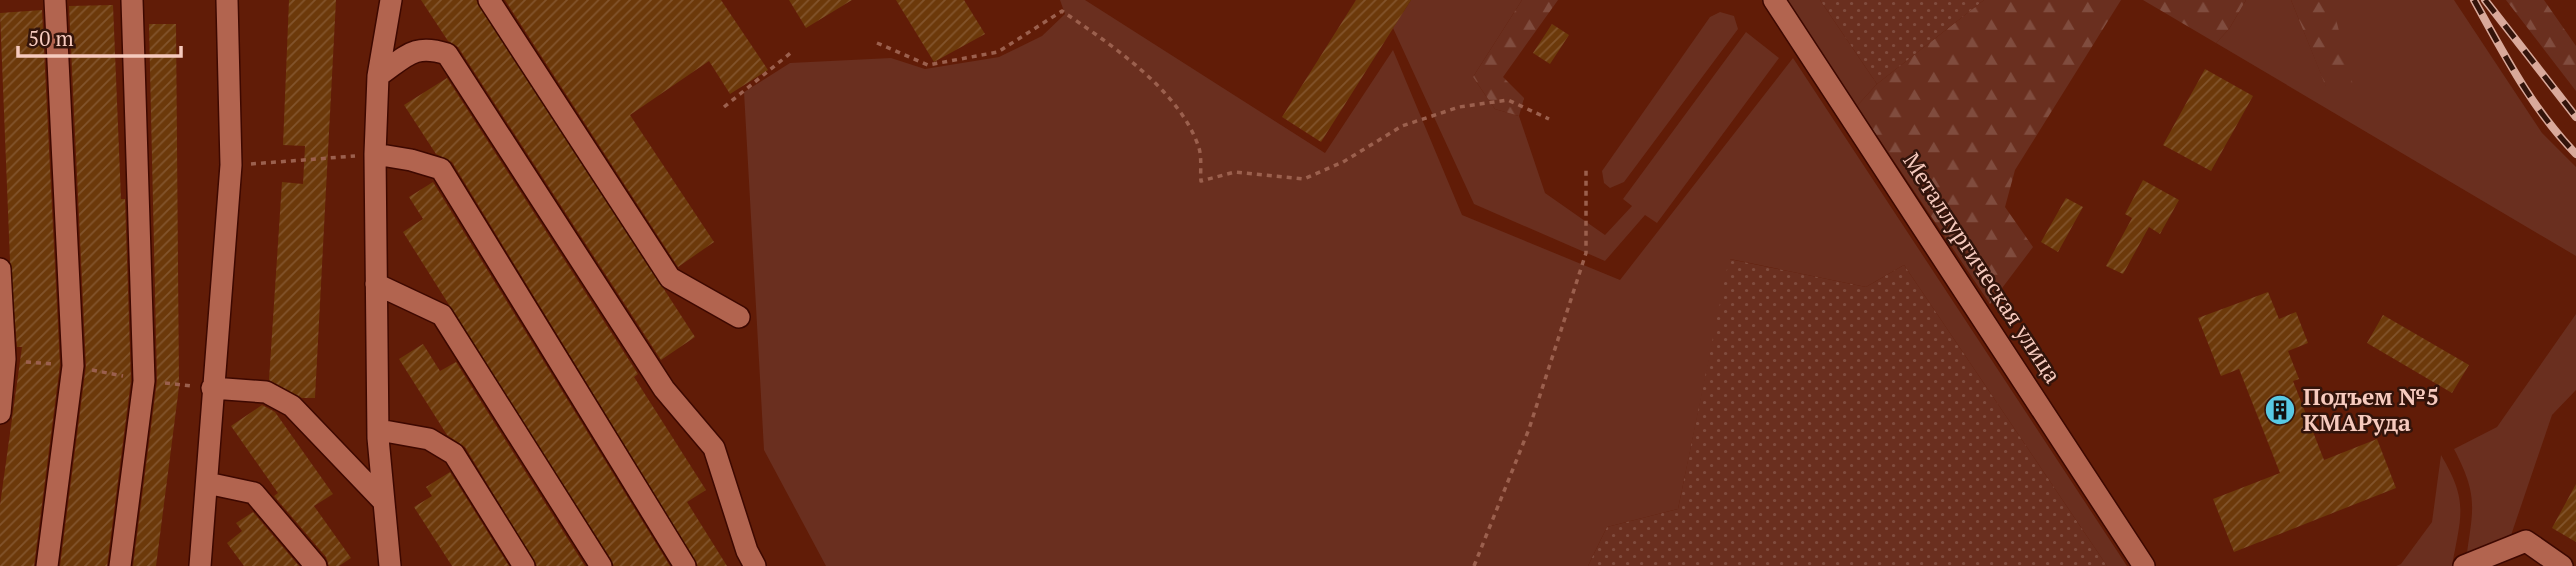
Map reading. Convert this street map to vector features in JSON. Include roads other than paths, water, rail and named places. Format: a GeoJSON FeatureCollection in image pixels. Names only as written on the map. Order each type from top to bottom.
{"type":"FeatureCollection","features":[{"type":"Feature","properties":{"kind":"street"},"geometry":{"type":"LineString","coordinates":[[47,566],[73,366],[55,0]]}},
{"type":"Feature","properties":{"kind":"street"},"geometry":{"type":"LineString","coordinates":[[120,566],[144,381],[132,0]]}},
{"type":"Feature","properties":{"kind":"street"},"geometry":{"type":"LineString","coordinates":[[200,566],[231,165],[227,0]]}},
{"type":"Feature","properties":{"kind":"street"},"geometry":{"type":"LineString","coordinates":[[390,566],[379,429],[375,154],[379,76],[391,0]]}},
{"type":"Feature","properties":{"kind":"street"},"geometry":{"type":"LineString","coordinates":[[489,0],[670,278],[739,317]]}},
{"type":"Feature","properties":{"kind":"street","name":"Металлургическая улица"},"geometry":{"type":"LineString","coordinates":[[1774,0],[2144,566]]}},
{"type":"Feature","properties":{"kind":"street"},"geometry":{"type":"LineString","coordinates":[[379,76],[410,54],[426,47],[447,54],[664,389],[714,448],[747,551],[755,566]]}},
{"type":"Feature","properties":{"kind":"street"},"geometry":{"type":"LineString","coordinates":[[375,154],[441,169],[685,566]]}},
{"type":"Feature","properties":{"kind":"street"},"geometry":{"type":"LineString","coordinates":[[0,269],[5,359],[0,413]]}},
{"type":"Feature","properties":{"kind":"street"},"geometry":{"type":"LineString","coordinates":[[376,284],[442,315],[601,566]]}},
{"type":"Feature","properties":{"kind":"street"},"geometry":{"type":"LineString","coordinates":[[212,388],[266,391],[292,406],[384,502]]}},
{"type":"Feature","properties":{"kind":"street"},"geometry":{"type":"LineString","coordinates":[[379,429],[429,439],[454,454],[524,566]]}},
{"type":"Feature","properties":{"kind":"street"},"geometry":{"type":"LineString","coordinates":[[207,483],[254,493],[316,566]]}},
{"type":"Feature","properties":{"kind":"street"},"geometry":{"type":"LineString","coordinates":[[2464,566],[2526,541],[2562,566]]}},
{"type":"Feature","properties":{"kind":"railway"},"geometry":{"type":"LineString","coordinates":[[2474,0],[2532,100],[2576,154]]}},
{"type":"Feature","properties":{"kind":"railway"},"geometry":{"type":"LineString","coordinates":[[2485,0],[2576,117]]}},
{"type":"Feature","properties":{"kind":"place","name":"Подъем №5 КМАРуда"},"geometry":{"type":"Point","coordinates":[2280,410]}}]}
